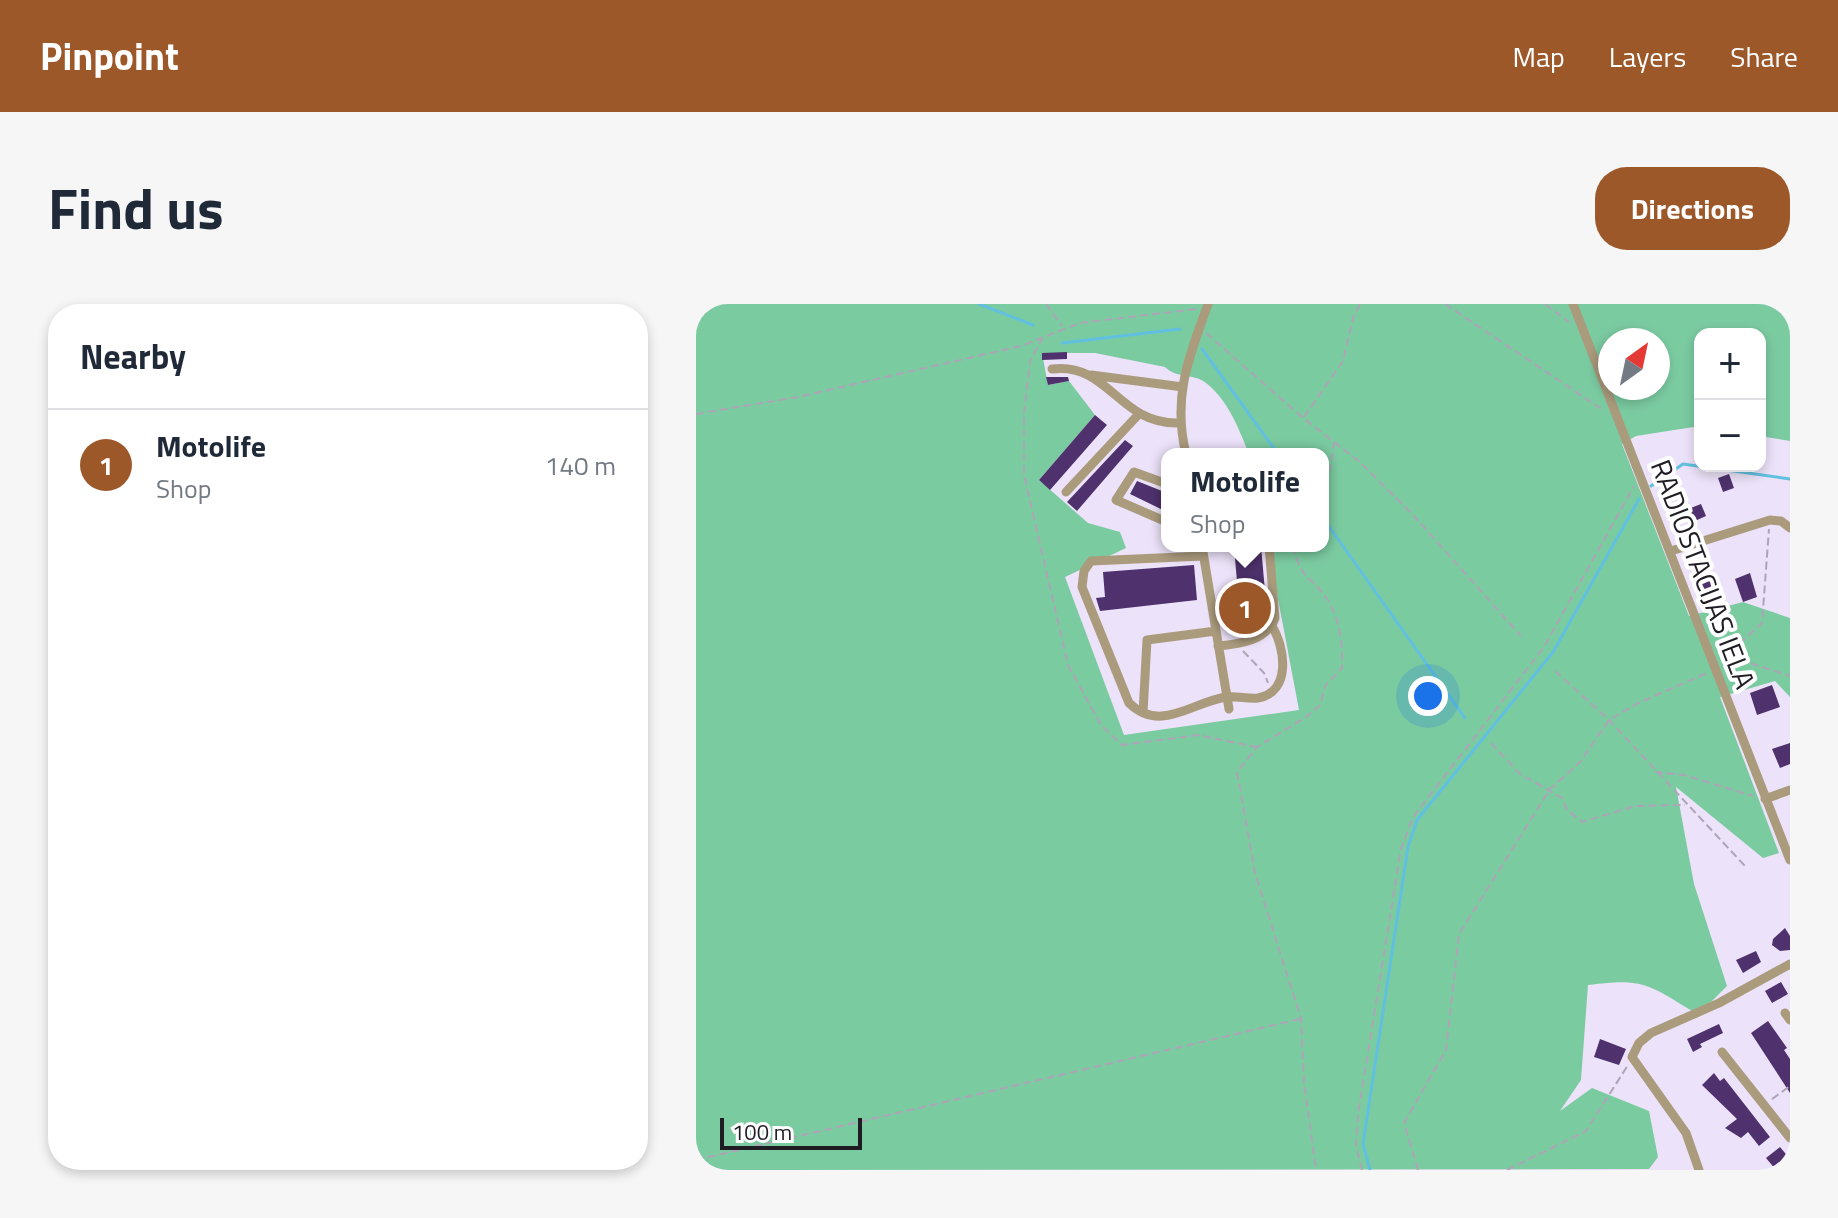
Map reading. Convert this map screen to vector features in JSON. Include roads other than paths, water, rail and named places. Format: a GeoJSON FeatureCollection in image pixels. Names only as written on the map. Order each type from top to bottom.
{"type":"FeatureCollection","features":[{"type":"Feature","properties":{"kind":"street","name":"RADIOSTACIJAS IELA"},"geometry":{"type":"LineString","coordinates":[[1573,304],[1790,860]]}},
{"type":"Feature","properties":{"kind":"street"},"geometry":{"type":"LineString","coordinates":[[1184,448],[1178,423],[1183,387],[1207,306]]}},
{"type":"Feature","properties":{"kind":"street"},"geometry":{"type":"LineString","coordinates":[[1052,369],[1070,367],[1091,375],[1183,387]]}},
{"type":"Feature","properties":{"kind":"street"},"geometry":{"type":"LineString","coordinates":[[1091,375],[1138,415],[1157,423],[1178,423]]}},
{"type":"Feature","properties":{"kind":"street"},"geometry":{"type":"LineString","coordinates":[[1066,492],[1138,415]]}},
{"type":"Feature","properties":{"kind":"street"},"geometry":{"type":"LineString","coordinates":[[1161,482],[1134,472],[1116,500],[1161,519]]}},
{"type":"Feature","properties":{"kind":"street"},"geometry":{"type":"LineString","coordinates":[[1671,551],[1770,520],[1781,521],[1790,528]]}},
{"type":"Feature","properties":{"kind":"street"},"geometry":{"type":"LineString","coordinates":[[1192,552],[1091,561],[1084,571],[1082,587],[1129,703],[1143,713],[1170,716],[1226,697],[1266,695],[1278,687],[1283,676],[1278,637],[1272,626]]}},
{"type":"Feature","properties":{"kind":"street"},"geometry":{"type":"LineString","coordinates":[[1203,552],[1229,709]]}},
{"type":"Feature","properties":{"kind":"street"},"geometry":{"type":"LineString","coordinates":[[1218,646],[1263,635],[1272,626],[1275,618],[1270,552]]}},
{"type":"Feature","properties":{"kind":"street"},"geometry":{"type":"LineString","coordinates":[[1143,713],[1147,640],[1216,631]]}},
{"type":"Feature","properties":{"kind":"street"},"geometry":{"type":"LineString","coordinates":[[1765,799],[1790,790]]}},
{"type":"Feature","properties":{"kind":"street"},"geometry":{"type":"LineString","coordinates":[[1699,1170],[1686,1133],[1632,1057],[1639,1043],[1651,1033],[1719,1003],[1790,964]]}},
{"type":"Feature","properties":{"kind":"street"},"geometry":{"type":"LineString","coordinates":[[1722,1052],[1790,1138]]}},
{"type":"Feature","properties":{"kind":"waterway"},"geometry":{"type":"LineString","coordinates":[[979,304],[1033,325]]}},
{"type":"Feature","properties":{"kind":"waterway"},"geometry":{"type":"LineString","coordinates":[[1062,343],[1180,329]]}},
{"type":"Feature","properties":{"kind":"waterway"},"geometry":{"type":"LineString","coordinates":[[1202,349],[1274,448]]}},
{"type":"Feature","properties":{"kind":"waterway"},"geometry":{"type":"LineString","coordinates":[[1651,486],[1683,464],[1790,479]]}},
{"type":"Feature","properties":{"kind":"waterway"},"geometry":{"type":"LineString","coordinates":[[1370,1170],[1363,1144],[1408,847],[1417,820],[1553,652],[1639,499]]}},
{"type":"Feature","properties":{"kind":"waterway"},"geometry":{"type":"LineString","coordinates":[[1329,526],[1465,718]]}},
{"type":"Feature","properties":{"kind":"place","name":"Motolife"},"geometry":{"type":"Point","coordinates":[1245,608]}}]}
